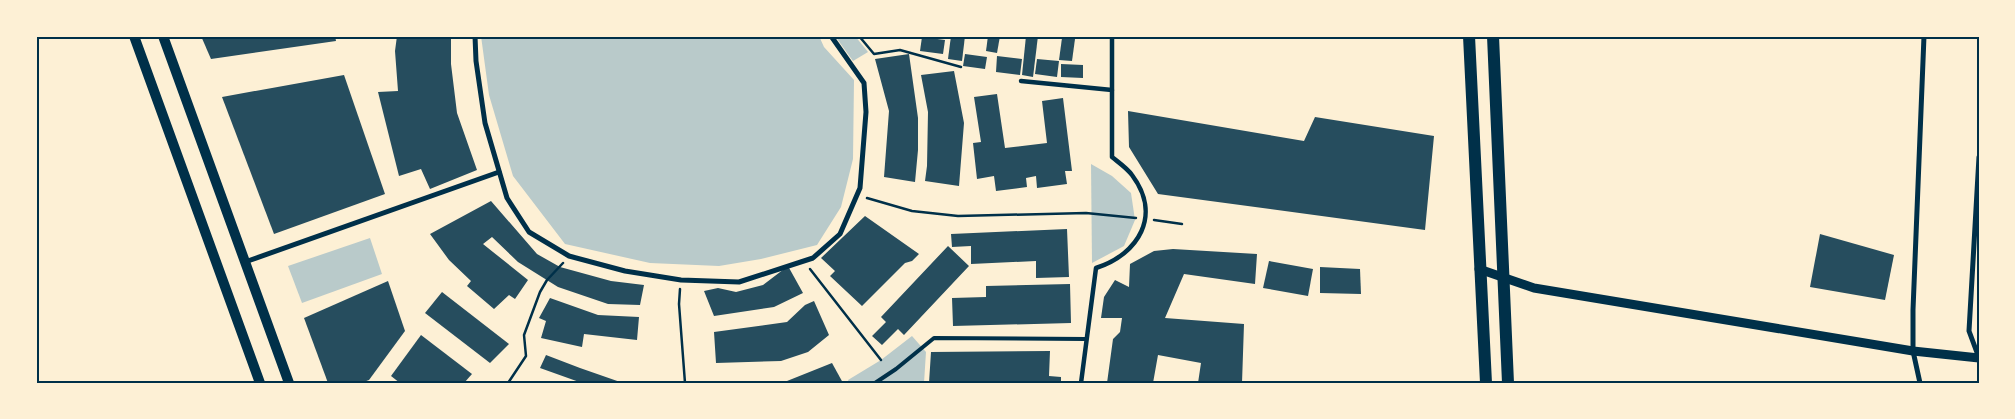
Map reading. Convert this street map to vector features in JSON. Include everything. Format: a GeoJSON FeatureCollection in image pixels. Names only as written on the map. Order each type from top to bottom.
{"type":"FeatureCollection","features":[{"type":"Feature","properties":{"kind":"main road"},"geometry":{"type":"LineString","coordinates":[[134,36],[260,383]]}},
{"type":"Feature","properties":{"kind":"main road"},"geometry":{"type":"LineString","coordinates":[[163,36],[289,383]]}},
{"type":"Feature","properties":{"kind":"main road"},"geometry":{"type":"LineString","coordinates":[[1469,36],[1486,383]]}},
{"type":"Feature","properties":{"kind":"main road"},"geometry":{"type":"LineString","coordinates":[[1493,36],[1508,383]]}},
{"type":"Feature","properties":{"kind":"street"},"geometry":{"type":"LineString","coordinates":[[475,36],[476,60],[485,123],[507,198],[529,232],[569,256],[624,271],[681,280],[739,282],[813,258],[840,234],[860,188],[866,112],[864,83],[831,36]]}},
{"type":"Feature","properties":{"kind":"street"},"geometry":{"type":"LineString","coordinates":[[1081,383],[1096,268],[1110,264],[1127,252],[1142,232],[1146,219],[1144,200],[1132,175],[1112,156],[1112,36]]}},
{"type":"Feature","properties":{"kind":"street"},"geometry":{"type":"LineString","coordinates":[[1920,383],[1914,351],[1913,310],[1924,36]]}},
{"type":"Feature","properties":{"kind":"street"},"geometry":{"type":"LineString","coordinates":[[1021,82],[1112,90]]}},
{"type":"Feature","properties":{"kind":"street"},"geometry":{"type":"LineString","coordinates":[[1479,269],[1534,288],[1914,351],[1979,358],[1969,331],[1979,157]]}},
{"type":"Feature","properties":{"kind":"street"},"geometry":{"type":"LineString","coordinates":[[245,262],[499,172]]}},
{"type":"Feature","properties":{"kind":"lane"},"geometry":{"type":"LineString","coordinates":[[875,383],[896,369],[934,338],[1086,338]]}},
{"type":"Feature","properties":{"kind":"path"},"geometry":{"type":"LineString","coordinates":[[859,36],[874,54],[900,50],[961,67]]}},
{"type":"Feature","properties":{"kind":"path"},"geometry":{"type":"LineString","coordinates":[[857,195],[912,211],[958,216],[1086,213],[1182,224]]}},
{"type":"Feature","properties":{"kind":"path"},"geometry":{"type":"LineString","coordinates":[[508,383],[526,356],[524,334],[540,292],[547,280],[569,256]]}},
{"type":"Feature","properties":{"kind":"path"},"geometry":{"type":"LineString","coordinates":[[804,261],[881,360]]}},
{"type":"Feature","properties":{"kind":"path"},"geometry":{"type":"LineString","coordinates":[[681,280],[679,304],[685,383]]}},
{"type":"Feature","properties":{"kind":"shaded area"},"geometry":{"type":"Polygon","coordinates":[[[481,36],[819,36],[824,47],[854,80],[853,159],[841,207],[817,245],[761,259],[719,266],[650,263],[565,244],[513,176],[489,95],[481,36]]]}},
{"type":"Feature","properties":{"kind":"shaded area"},"geometry":{"type":"Polygon","coordinates":[[[835,36],[855,36],[868,52],[853,61],[835,36]]]}},
{"type":"Feature","properties":{"kind":"shaded area"},"geometry":{"type":"Polygon","coordinates":[[[1091,164],[1112,176],[1131,193],[1135,220],[1124,246],[1092,263],[1091,164]]]}},
{"type":"Feature","properties":{"kind":"shaded area"},"geometry":{"type":"Polygon","coordinates":[[[370,238],[382,274],[302,303],[288,266],[370,238]]]}},
{"type":"Feature","properties":{"kind":"shaded area"},"geometry":{"type":"Polygon","coordinates":[[[912,336],[926,352],[924,383],[849,383],[848,380],[881,360],[912,336]]]}},
{"type":"Feature","properties":{"kind":"building"},"geometry":{"type":"Polygon","coordinates":[[[201,36],[335,36],[336,41],[211,59],[201,36]]]}},
{"type":"Feature","properties":{"kind":"building"},"geometry":{"type":"Polygon","coordinates":[[[397,36],[451,36],[451,64],[457,113],[477,170],[430,189],[421,169],[399,176],[378,92],[398,91],[395,51],[397,36]]]}},
{"type":"Feature","properties":{"kind":"building"},"geometry":{"type":"Polygon","coordinates":[[[951,36],[965,36],[962,61],[948,59],[951,36]]]}},
{"type":"Feature","properties":{"kind":"building"},"geometry":{"type":"Polygon","coordinates":[[[988,36],[1000,36],[997,53],[986,51],[988,36]]]}},
{"type":"Feature","properties":{"kind":"building"},"geometry":{"type":"Polygon","coordinates":[[[1026,36],[1038,36],[1033,77],[1022,75],[1026,36]]]}},
{"type":"Feature","properties":{"kind":"building"},"geometry":{"type":"Polygon","coordinates":[[[922,37],[945,40],[943,54],[920,51],[922,37]]]}},
{"type":"Feature","properties":{"kind":"building"},"geometry":{"type":"Polygon","coordinates":[[[1062,38],[1075,39],[1072,61],[1059,60],[1062,38]]]}},
{"type":"Feature","properties":{"kind":"building"},"geometry":{"type":"Polygon","coordinates":[[[909,54],[918,118],[915,182],[884,177],[889,111],[875,59],[909,54]]]}},
{"type":"Feature","properties":{"kind":"building"},"geometry":{"type":"Polygon","coordinates":[[[965,54],[987,57],[985,69],[963,66],[965,54]]]}},
{"type":"Feature","properties":{"kind":"building"},"geometry":{"type":"Polygon","coordinates":[[[997,56],[1022,59],[1020,75],[996,72],[997,56]]]}},
{"type":"Feature","properties":{"kind":"building"},"geometry":{"type":"Polygon","coordinates":[[[1037,59],[1059,61],[1057,77],[1035,74],[1037,59]]]}},
{"type":"Feature","properties":{"kind":"building"},"geometry":{"type":"Polygon","coordinates":[[[1061,64],[1083,65],[1083,78],[1061,77],[1061,64]]]}},
{"type":"Feature","properties":{"kind":"building"},"geometry":{"type":"Polygon","coordinates":[[[954,71],[964,123],[959,186],[925,181],[928,112],[921,75],[954,71]]]}},
{"type":"Feature","properties":{"kind":"building"},"geometry":{"type":"Polygon","coordinates":[[[344,75],[385,194],[274,234],[222,97],[344,75]]]}},
{"type":"Feature","properties":{"kind":"building"},"geometry":{"type":"Polygon","coordinates":[[[997,94],[1005,148],[1047,143],[1042,101],[1063,98],[1072,171],[1065,171],[1067,184],[1037,188],[1036,176],[1026,178],[1027,187],[996,191],[994,176],[977,179],[973,143],[981,142],[974,97],[997,94]]]}},
{"type":"Feature","properties":{"kind":"building"},"geometry":{"type":"Polygon","coordinates":[[[1128,111],[1304,141],[1315,117],[1434,136],[1425,230],[1158,194],[1129,147],[1128,111]]]}},
{"type":"Feature","properties":{"kind":"building"},"geometry":{"type":"Polygon","coordinates":[[[491,201],[537,254],[560,267],[611,281],[644,285],[640,305],[608,304],[558,287],[518,262],[492,237],[483,244],[528,280],[515,299],[509,295],[494,309],[467,286],[471,281],[449,260],[430,234],[491,201]]]}},
{"type":"Feature","properties":{"kind":"building"},"geometry":{"type":"Polygon","coordinates":[[[865,216],[919,254],[912,261],[905,263],[862,306],[830,276],[835,271],[821,258],[865,216]]]}},
{"type":"Feature","properties":{"kind":"building"},"geometry":{"type":"Polygon","coordinates":[[[1067,229],[1069,277],[1036,278],[1036,261],[971,264],[971,246],[952,247],[951,234],[1067,229]]]}},
{"type":"Feature","properties":{"kind":"building"},"geometry":{"type":"Polygon","coordinates":[[[1820,234],[1894,255],[1885,300],[1810,287],[1820,234]]]}},
{"type":"Feature","properties":{"kind":"building"},"geometry":{"type":"Polygon","coordinates":[[[948,246],[969,266],[904,335],[898,329],[882,345],[872,336],[886,322],[881,317],[948,246]]]}},
{"type":"Feature","properties":{"kind":"building"},"geometry":{"type":"Polygon","coordinates":[[[1173,249],[1257,254],[1255,284],[1184,274],[1165,318],[1244,324],[1242,383],[1198,383],[1201,363],[1158,355],[1153,383],[1107,383],[1113,339],[1120,332],[1122,318],[1101,318],[1104,297],[1115,280],[1129,287],[1130,264],[1154,251],[1173,249]]]}},
{"type":"Feature","properties":{"kind":"building"},"geometry":{"type":"Polygon","coordinates":[[[1269,261],[1313,269],[1308,296],[1263,288],[1269,261]]]}},
{"type":"Feature","properties":{"kind":"building"},"geometry":{"type":"Polygon","coordinates":[[[788,266],[803,293],[774,307],[714,316],[704,291],[718,288],[736,292],[763,285],[788,266]]]}},
{"type":"Feature","properties":{"kind":"building"},"geometry":{"type":"Polygon","coordinates":[[[1320,267],[1360,269],[1361,294],[1320,293],[1320,267]]]}},
{"type":"Feature","properties":{"kind":"building"},"geometry":{"type":"Polygon","coordinates":[[[388,281],[405,331],[369,380],[361,383],[328,383],[304,318],[388,281]]]}},
{"type":"Feature","properties":{"kind":"building"},"geometry":{"type":"Polygon","coordinates":[[[1070,284],[1071,323],[953,326],[952,298],[986,297],[986,286],[1070,284]]]}},
{"type":"Feature","properties":{"kind":"building"},"geometry":{"type":"Polygon","coordinates":[[[442,292],[509,344],[490,363],[425,313],[442,292]]]}},
{"type":"Feature","properties":{"kind":"building"},"geometry":{"type":"Polygon","coordinates":[[[550,298],[598,315],[639,317],[637,340],[584,334],[582,347],[541,338],[546,321],[539,318],[550,298]]]}},
{"type":"Feature","properties":{"kind":"building"},"geometry":{"type":"Polygon","coordinates":[[[814,301],[829,335],[808,352],[781,361],[716,363],[714,332],[787,322],[805,305],[814,301]]]}},
{"type":"Feature","properties":{"kind":"building"},"geometry":{"type":"Polygon","coordinates":[[[421,335],[472,374],[464,383],[400,383],[391,376],[421,335]]]}},
{"type":"Feature","properties":{"kind":"building"},"geometry":{"type":"Polygon","coordinates":[[[1050,351],[1049,376],[1061,377],[1061,383],[929,383],[931,352],[1050,351]]]}},
{"type":"Feature","properties":{"kind":"building"},"geometry":{"type":"Polygon","coordinates":[[[546,355],[623,383],[582,383],[540,368],[546,355]]]}},
{"type":"Feature","properties":{"kind":"building"},"geometry":{"type":"Polygon","coordinates":[[[832,363],[843,383],[782,383],[832,363]]]}}]}
